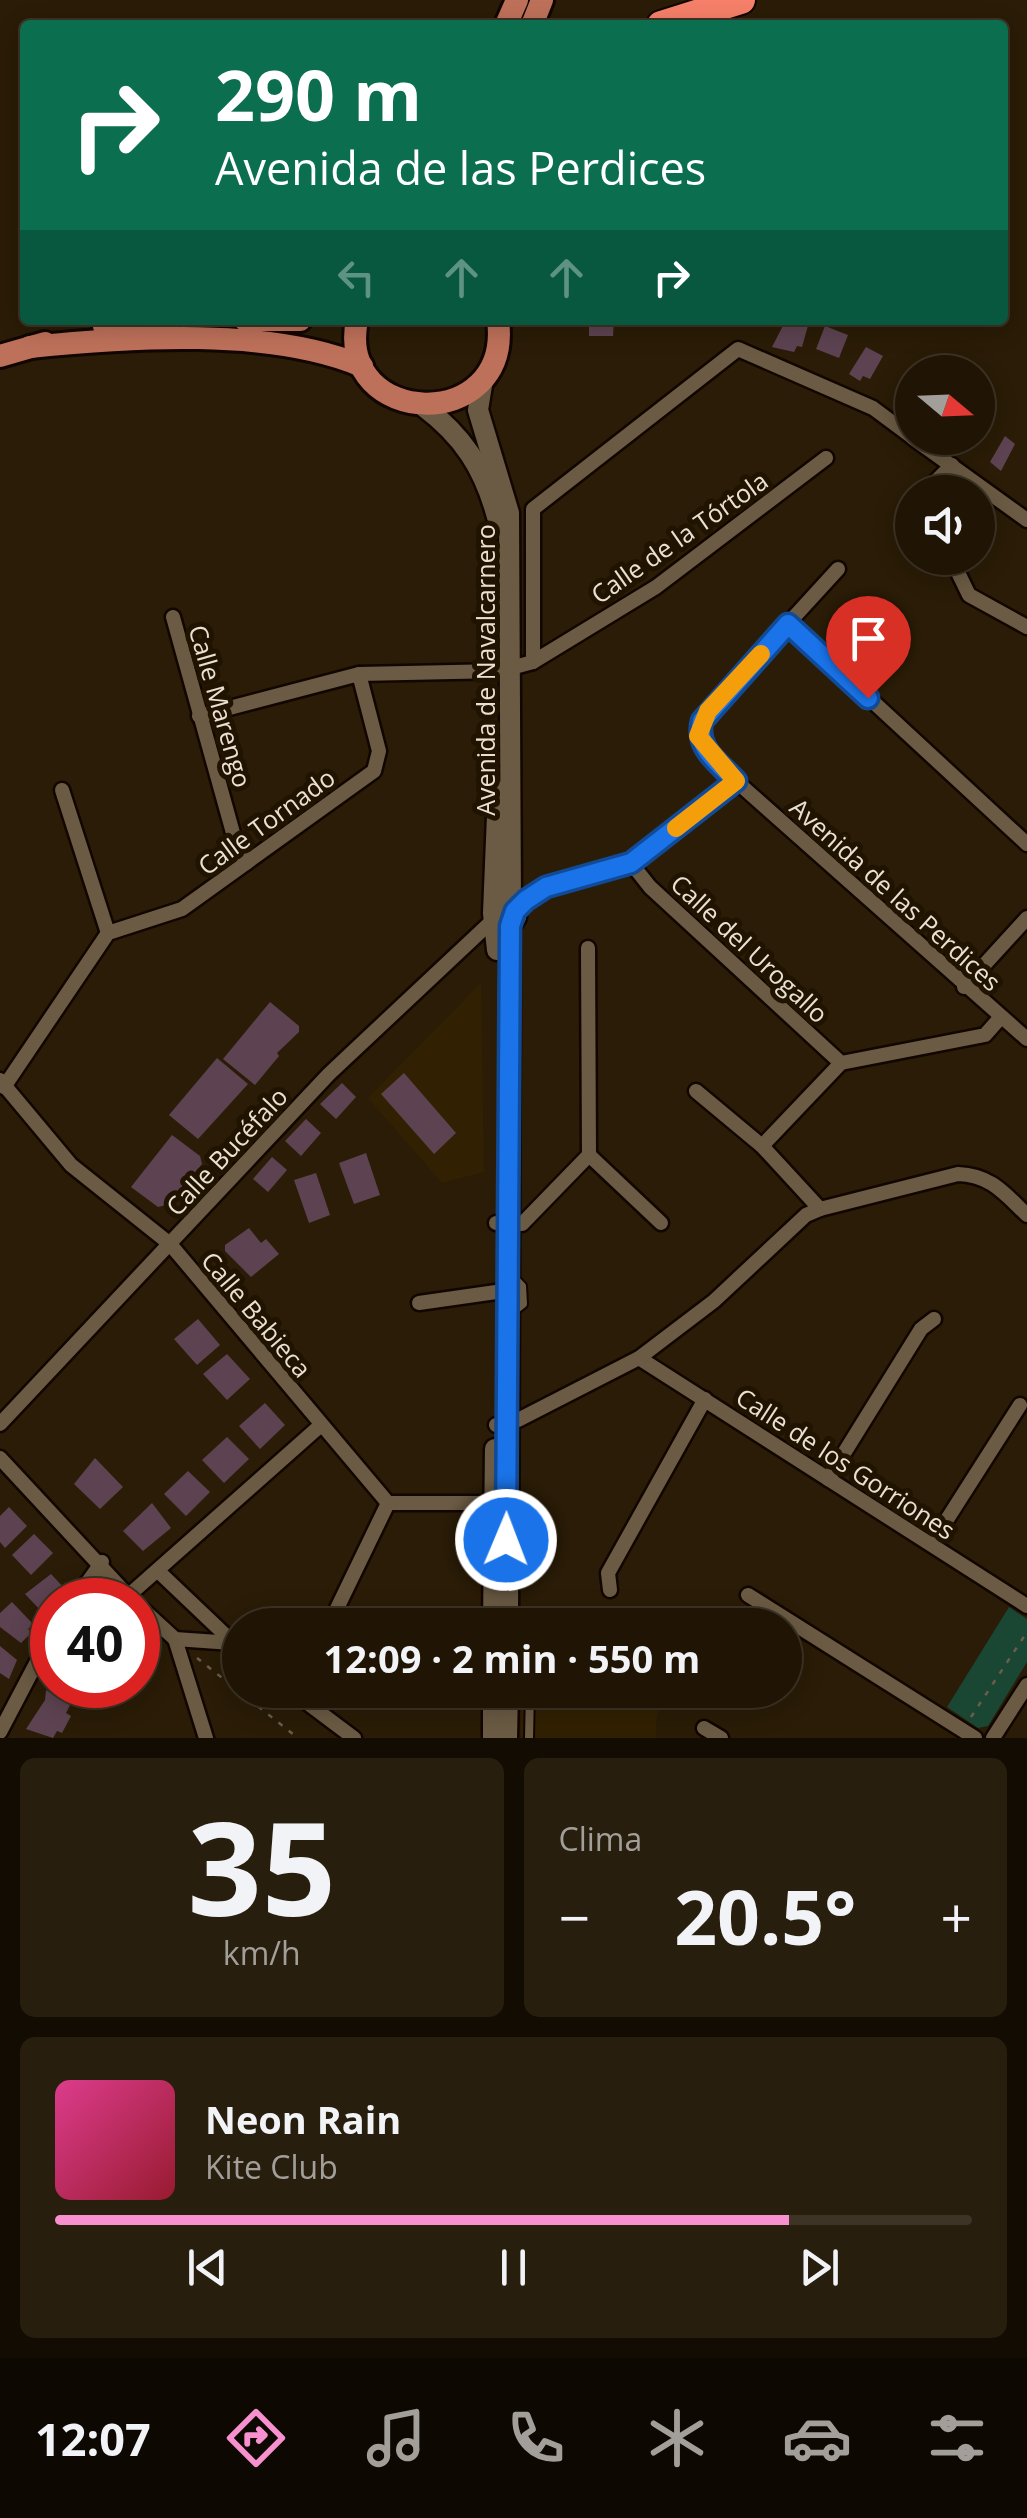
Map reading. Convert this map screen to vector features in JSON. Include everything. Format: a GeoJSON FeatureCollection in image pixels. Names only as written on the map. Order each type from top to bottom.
{"type":"FeatureCollection","features":[{"type":"Feature","properties":{"kind":"highway"},"geometry":{"type":"LineString","coordinates":[[677,20],[741,0]]}},
{"type":"Feature","properties":{"kind":"main road"},"geometry":{"type":"LineString","coordinates":[[0,356],[96,327],[117,325]]}},
{"type":"Feature","properties":{"kind":"main road"},"geometry":{"type":"LineString","coordinates":[[357,325],[356,347],[362,366],[387,394],[423,406],[446,404],[466,394],[484,378],[498,348],[498,325]]}},
{"type":"Feature","properties":{"kind":"main road"},"geometry":{"type":"LineString","coordinates":[[30,347],[106,340],[184,339],[293,347],[335,354],[362,366]]}},
{"type":"Feature","properties":{"kind":"street"},"geometry":{"type":"LineString","coordinates":[[532,662],[532,509],[738,349],[872,408],[895,424]]}},
{"type":"Feature","properties":{"kind":"street","name":"Avenida de Navalcarnero"},"geometry":{"type":"LineString","coordinates":[[484,378],[478,410],[510,513],[505,670],[503,1223],[496,1292],[502,1424]]}},
{"type":"Feature","properties":{"kind":"street","name":"Avenida de Navalcarnero"},"geometry":{"type":"LineString","coordinates":[[423,406],[456,431],[479,469],[500,534],[505,670]]}},
{"type":"Feature","properties":{"kind":"street"},"geometry":{"type":"LineString","coordinates":[[937,455],[1027,520]]}},
{"type":"Feature","properties":{"kind":"street","name":"Calle de la Tórtola"},"geometry":{"type":"LineString","coordinates":[[359,674],[505,670],[532,662],[656,587],[826,458]]}},
{"type":"Feature","properties":{"kind":"street"},"geometry":{"type":"LineString","coordinates":[[943,475],[952,466]]}},
{"type":"Feature","properties":{"kind":"street"},"geometry":{"type":"LineString","coordinates":[[838,569],[788,624],[1027,844]]}},
{"type":"Feature","properties":{"kind":"street"},"geometry":{"type":"LineString","coordinates":[[959,575],[969,595],[1027,627]]}},
{"type":"Feature","properties":{"kind":"street","name":"Calle Marengo"},"geometry":{"type":"LineString","coordinates":[[172,617],[246,863]]}},
{"type":"Feature","properties":{"kind":"street","name":"Avenida de las Perdices"},"geometry":{"type":"LineString","coordinates":[[788,624],[708,711],[698,736],[702,746],[964,987],[1027,1039]]}},
{"type":"Feature","properties":{"kind":"street"},"geometry":{"type":"LineString","coordinates":[[199,716],[359,674]]}},
{"type":"Feature","properties":{"kind":"street","name":"Calle Tornado"},"geometry":{"type":"LineString","coordinates":[[108,933],[182,909],[374,772],[379,751],[359,674]]}},
{"type":"Feature","properties":{"kind":"street"},"geometry":{"type":"LineString","coordinates":[[504,916],[546,887],[631,863],[736,781]]}},
{"type":"Feature","properties":{"kind":"street"},"geometry":{"type":"LineString","coordinates":[[2,1083],[108,933],[62,790]]}},
{"type":"Feature","properties":{"kind":"street","name":"Calle del Urogallo"},"geometry":{"type":"LineString","coordinates":[[631,863],[682,918],[841,1063]]}},
{"type":"Feature","properties":{"kind":"street","name":"Calle Bucéfalo"},"geometry":{"type":"LineString","coordinates":[[0,1424],[329,1074],[504,916]]}},
{"type":"Feature","properties":{"kind":"street"},"geometry":{"type":"LineString","coordinates":[[964,987],[1027,918]]}},
{"type":"Feature","properties":{"kind":"street"},"geometry":{"type":"LineString","coordinates":[[503,1223],[522,1224],[590,1155],[588,948]]}},
{"type":"Feature","properties":{"kind":"street"},"geometry":{"type":"LineString","coordinates":[[762,1146],[841,1063],[986,1035],[1000,1018]]}},
{"type":"Feature","properties":{"kind":"street","name":"Calle Babieca"},"geometry":{"type":"LineString","coordinates":[[2,1083],[71,1165],[170,1244],[388,1503]]}},
{"type":"Feature","properties":{"kind":"street"},"geometry":{"type":"LineString","coordinates":[[696,1091],[762,1146],[820,1209]]}},
{"type":"Feature","properties":{"kind":"street"},"geometry":{"type":"LineString","coordinates":[[590,1155],[662,1223]]}},
{"type":"Feature","properties":{"kind":"street"},"geometry":{"type":"LineString","coordinates":[[502,1424],[639,1358],[714,1301],[806,1214],[958,1174],[975,1174],[989,1179],[1027,1215]]}},
{"type":"Feature","properties":{"kind":"street","name":"Avenida de Navalcarnero"},"geometry":{"type":"LineString","coordinates":[[494,1608],[510,1314],[510,1274],[503,1223]]}},
{"type":"Feature","properties":{"kind":"street"},"geometry":{"type":"LineString","coordinates":[[418,1303],[496,1292]]}},
{"type":"Feature","properties":{"kind":"street"},"geometry":{"type":"LineString","coordinates":[[828,1479],[921,1329],[934,1319]]}},
{"type":"Feature","properties":{"kind":"street","name":"Calle de los Gorriones"},"geometry":{"type":"LineString","coordinates":[[639,1358],[1027,1606]]}},
{"type":"Feature","properties":{"kind":"street"},"geometry":{"type":"LineString","coordinates":[[610,1590],[608,1573],[705,1399]]}},
{"type":"Feature","properties":{"kind":"street"},"geometry":{"type":"LineString","coordinates":[[932,1544],[1020,1405]]}},
{"type":"Feature","properties":{"kind":"street"},"geometry":{"type":"LineString","coordinates":[[152,1578],[321,1425]]}},
{"type":"Feature","properties":{"kind":"street"},"geometry":{"type":"LineString","coordinates":[[0,1458],[115,1578]]}},
{"type":"Feature","properties":{"kind":"street"},"geometry":{"type":"LineString","coordinates":[[337,1608],[388,1503],[500,1503]]}},
{"type":"Feature","properties":{"kind":"street","name":"Avenida de Navalcarnero"},"geometry":{"type":"LineString","coordinates":[[500,1503],[507,1608]]}},
{"type":"Feature","properties":{"kind":"street"},"geometry":{"type":"LineString","coordinates":[[91,1578],[102,1562]]}},
{"type":"Feature","properties":{"kind":"street"},"geometry":{"type":"LineString","coordinates":[[158,1571],[222,1633]]}},
{"type":"Feature","properties":{"kind":"street"},"geometry":{"type":"LineString","coordinates":[[748,1595],[969,1733]]}},
{"type":"Feature","properties":{"kind":"street"},"geometry":{"type":"LineString","coordinates":[[160,1625],[175,1639],[206,1738]]}},
{"type":"Feature","properties":{"kind":"street"},"geometry":{"type":"LineString","coordinates":[[175,1639],[222,1644]]}},
{"type":"Feature","properties":{"kind":"street"},"geometry":{"type":"LineString","coordinates":[[0,1732],[30,1674]]}},
{"type":"Feature","properties":{"kind":"street"},"geometry":{"type":"LineString","coordinates":[[1001,1735],[1027,1685]]}},
{"type":"Feature","properties":{"kind":"street"},"geometry":{"type":"LineString","coordinates":[[314,1708],[354,1738]]}},
{"type":"Feature","properties":{"kind":"street"},"geometry":{"type":"LineString","coordinates":[[493,1708],[493,1738]]}},
{"type":"Feature","properties":{"kind":"street"},"geometry":{"type":"LineString","coordinates":[[507,1738],[508,1708]]}},
{"type":"Feature","properties":{"kind":"street"},"geometry":{"type":"LineString","coordinates":[[704,1728],[720,1738]]}},
{"type":"Feature","properties":{"kind":"lane"},"geometry":{"type":"LineString","coordinates":[[530,1708],[530,1738]]}},
{"type":"Feature","properties":{"kind":"path"},"geometry":{"type":"LineString","coordinates":[[969,1733],[1027,1632]]}},
{"type":"Feature","properties":{"kind":"path"},"geometry":{"type":"LineString","coordinates":[[175,1639],[298,1738]]}},
{"type":"Feature","properties":{"kind":"shaded area"},"geometry":{"type":"Polygon","coordinates":[[[481,983],[484,1172],[442,1183],[368,1098],[481,983]]]}},
{"type":"Feature","properties":{"kind":"shaded area"},"geometry":{"type":"Polygon","coordinates":[[[521,1708],[660,1708],[656,1738],[521,1738],[521,1708]]]}},
{"type":"Feature","properties":{"kind":"green space"},"geometry":{"type":"Polygon","coordinates":[[[1009,1607],[1027,1619],[1027,1662],[988,1726],[978,1728],[947,1707],[1009,1607]]]}},
{"type":"Feature","properties":{"kind":"building"},"geometry":{"type":"Polygon","coordinates":[[[614,325],[613,336],[589,336],[589,327],[581,327],[614,325]]]}},
{"type":"Feature","properties":{"kind":"building"},"geometry":{"type":"Polygon","coordinates":[[[783,325],[808,325],[802,347],[797,346],[794,352],[772,347],[783,325]]]}},
{"type":"Feature","properties":{"kind":"building"},"geometry":{"type":"Polygon","coordinates":[[[825,326],[848,335],[839,358],[816,349],[825,326]]]}},
{"type":"Feature","properties":{"kind":"building"},"geometry":{"type":"Polygon","coordinates":[[[866,347],[883,356],[870,379],[863,376],[860,381],[849,374],[866,347]]]}},
{"type":"Feature","properties":{"kind":"building"},"geometry":{"type":"Polygon","coordinates":[[[1005,436],[1015,444],[1001,471],[990,462],[1005,436]]]}},
{"type":"Feature","properties":{"kind":"building"},"geometry":{"type":"Polygon","coordinates":[[[270,1002],[299,1026],[299,1032],[277,1053],[279,1056],[255,1085],[223,1059],[270,1002]]]}},
{"type":"Feature","properties":{"kind":"building"},"geometry":{"type":"Polygon","coordinates":[[[217,1058],[248,1084],[198,1139],[169,1115],[217,1058]]]}},
{"type":"Feature","properties":{"kind":"building"},"geometry":{"type":"Polygon","coordinates":[[[404,1073],[456,1133],[434,1154],[381,1094],[404,1073]]]}},
{"type":"Feature","properties":{"kind":"building"},"geometry":{"type":"Polygon","coordinates":[[[342,1083],[356,1097],[336,1119],[320,1104],[342,1083]]]}},
{"type":"Feature","properties":{"kind":"building"},"geometry":{"type":"Polygon","coordinates":[[[306,1119],[321,1133],[301,1156],[285,1141],[306,1119]]]}},
{"type":"Feature","properties":{"kind":"building"},"geometry":{"type":"Polygon","coordinates":[[[172,1135],[200,1156],[202,1164],[170,1204],[158,1207],[131,1187],[172,1135]]]}},
{"type":"Feature","properties":{"kind":"building"},"geometry":{"type":"Polygon","coordinates":[[[366,1153],[380,1195],[354,1204],[339,1163],[366,1153]]]}},
{"type":"Feature","properties":{"kind":"building"},"geometry":{"type":"Polygon","coordinates":[[[272,1157],[287,1170],[268,1192],[253,1179],[272,1157]]]}},
{"type":"Feature","properties":{"kind":"building"},"geometry":{"type":"Polygon","coordinates":[[[316,1173],[330,1215],[309,1223],[294,1180],[316,1173]]]}},
{"type":"Feature","properties":{"kind":"building"},"geometry":{"type":"Polygon","coordinates":[[[249,1228],[261,1243],[266,1239],[279,1254],[251,1277],[225,1251],[225,1245],[249,1228]]]}},
{"type":"Feature","properties":{"kind":"building"},"geometry":{"type":"Polygon","coordinates":[[[198,1319],[220,1345],[197,1365],[174,1339],[198,1319]]]}},
{"type":"Feature","properties":{"kind":"building"},"geometry":{"type":"Polygon","coordinates":[[[227,1354],[250,1379],[227,1400],[203,1374],[227,1354]]]}},
{"type":"Feature","properties":{"kind":"building"},"geometry":{"type":"Polygon","coordinates":[[[265,1403],[285,1425],[260,1449],[239,1426],[265,1403]]]}},
{"type":"Feature","properties":{"kind":"building"},"geometry":{"type":"Polygon","coordinates":[[[227,1437],[249,1459],[224,1483],[202,1460],[227,1437]]]}},
{"type":"Feature","properties":{"kind":"building"},"geometry":{"type":"Polygon","coordinates":[[[95,1458],[123,1487],[100,1509],[74,1484],[95,1458]]]}},
{"type":"Feature","properties":{"kind":"building"},"geometry":{"type":"Polygon","coordinates":[[[188,1471],[210,1492],[186,1516],[164,1494],[188,1471]]]}},
{"type":"Feature","properties":{"kind":"building"},"geometry":{"type":"Polygon","coordinates":[[[152,1503],[171,1528],[143,1551],[123,1531],[152,1503]]]}},
{"type":"Feature","properties":{"kind":"building"},"geometry":{"type":"Polygon","coordinates":[[[9,1507],[27,1526],[5,1548],[0,1542],[0,1516],[9,1507]]]}},
{"type":"Feature","properties":{"kind":"building"},"geometry":{"type":"Polygon","coordinates":[[[34,1534],[53,1553],[31,1575],[12,1555],[34,1534]]]}},
{"type":"Feature","properties":{"kind":"building"},"geometry":{"type":"Polygon","coordinates":[[[12,1602],[30,1621],[30,1634],[21,1643],[0,1627],[0,1613],[12,1602]]]}},
{"type":"Feature","properties":{"kind":"building"},"geometry":{"type":"Polygon","coordinates":[[[0,1646],[17,1660],[9,1679],[0,1673],[0,1646]]]}},
{"type":"Feature","properties":{"kind":"building"},"geometry":{"type":"Polygon","coordinates":[[[40,1708],[68,1708],[66,1713],[71,1716],[62,1733],[57,1731],[53,1738],[26,1729],[40,1708]]]}},
{"type":"Feature","properties":{"kind":"slow traffic"},"geometry":{"type":"LineString","coordinates":[[676,828],[736,781],[702,746],[698,736],[708,711],[761,654]]}},
{"type":"Feature","properties":{"kind":"route"},"geometry":{"type":"LineString","coordinates":[[506,1540],[510,926],[515,911],[546,887],[631,863],[736,781],[702,746],[698,736],[702,721],[788,624],[868,698]]}}]}
